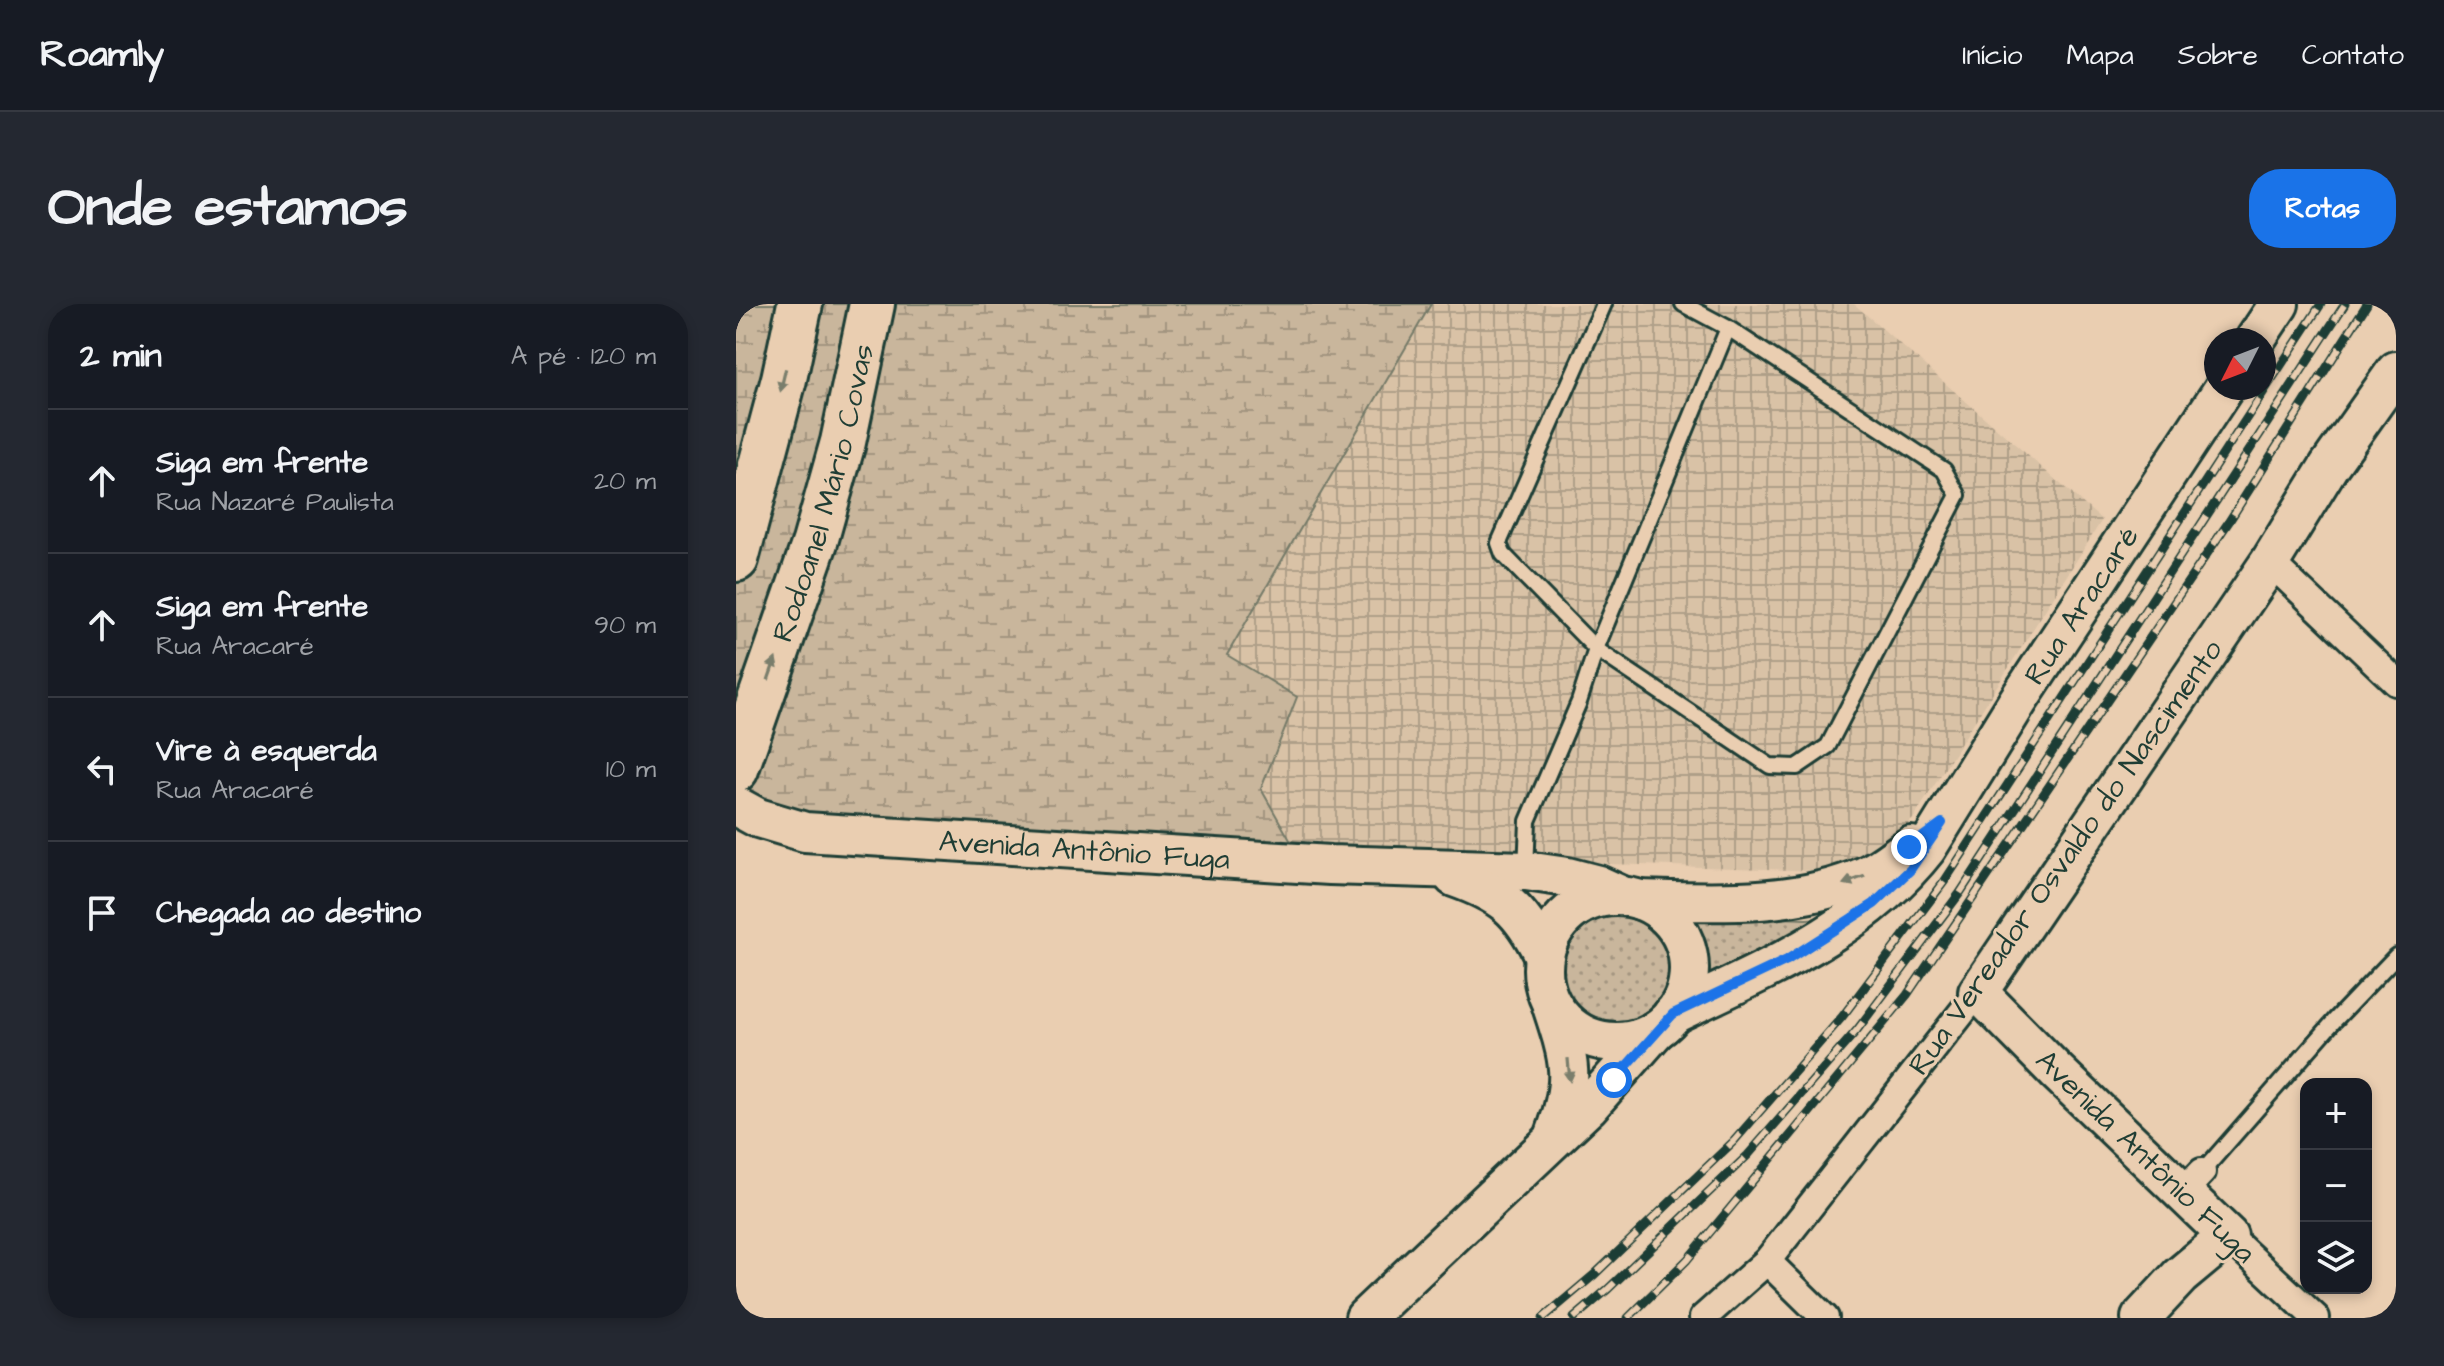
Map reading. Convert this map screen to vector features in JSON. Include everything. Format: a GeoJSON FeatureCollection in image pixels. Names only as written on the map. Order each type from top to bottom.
{"type":"FeatureCollection","features":[{"type":"Feature","properties":{"kind":"highway"},"geometry":{"type":"LineString","coordinates":[[736,559],[784,379],[800,304]]}},
{"type":"Feature","properties":{"kind":"highway","name":"Rodoanel Mário Covas"},"geometry":{"type":"LineString","coordinates":[[736,769],[815,542],[843,442],[872,304]]}},
{"type":"Feature","properties":{"kind":"main road"},"geometry":{"type":"LineString","coordinates":[[2263,328],[2279,304]]}},
{"type":"Feature","properties":{"kind":"main road","name":"Rua Vereador Osvaldo do Nascimento"},"geometry":{"type":"LineString","coordinates":[[1978,992],[2270,562],[2329,466],[2392,387]]}},
{"type":"Feature","properties":{"kind":"main road","name":"Rua Aracaré"},"geometry":{"type":"LineString","coordinates":[[1665,1022],[1787,960],[1874,904],[1910,870],[2216,400]]}},
{"type":"Feature","properties":{"kind":"main road","name":"Avenida Antônio Fuga"},"geometry":{"type":"LineString","coordinates":[[736,806],[758,818],[805,832],[1437,870],[1526,871],[1598,885],[1630,898]]}},
{"type":"Feature","properties":{"kind":"main road","name":"Rua Aracaré"},"geometry":{"type":"LineString","coordinates":[[1630,898],[1745,900],[1784,897],[1835,887],[1883,866],[1942,823]]}},
{"type":"Feature","properties":{"kind":"main road","name":"Avenida Antônio Fuga"},"geometry":{"type":"LineString","coordinates":[[1437,870],[1493,892],[1512,907],[1530,926],[1543,954]]}},
{"type":"Feature","properties":{"kind":"main road"},"geometry":{"type":"LineString","coordinates":[[1365,1318],[1589,1106],[1665,1022],[1685,995],[1689,972],[1686,948],[1676,927],[1660,911],[1630,898],[1594,898],[1571,910],[1553,930],[1543,954],[1543,979],[1566,1047],[1570,1088],[1554,1138]]}},
{"type":"Feature","properties":{"kind":"main road","name":"Avenida Antônio Fuga"},"geometry":{"type":"LineString","coordinates":[[1978,992],[2192,1183],[2228,1236]]}},
{"type":"Feature","properties":{"kind":"main road"},"geometry":{"type":"LineString","coordinates":[[1551,1003],[1566,1023],[1586,1036],[1610,1042],[1634,1040],[1665,1022]]}},
{"type":"Feature","properties":{"kind":"main road"},"geometry":{"type":"LineString","coordinates":[[2141,1318],[2180,1276],[2228,1236]]}},
{"type":"Feature","properties":{"kind":"street"},"geometry":{"type":"LineString","coordinates":[[2270,562],[2396,682]]}},
{"type":"Feature","properties":{"kind":"street","name":"Rua Vereador Osvaldo do Nascimento"},"geometry":{"type":"LineString","coordinates":[[1703,1318],[1767,1261],[1978,992]]}},
{"type":"Feature","properties":{"kind":"street","name":"Avenida Antônio Fuga"},"geometry":{"type":"LineString","coordinates":[[2228,1236],[2316,1318]]}},
{"type":"Feature","properties":{"kind":"street"},"geometry":{"type":"LineString","coordinates":[[1767,1261],[1825,1318]]}},
{"type":"Feature","properties":{"kind":"lane"},"geometry":{"type":"LineString","coordinates":[[1604,304],[1499,543],[1503,554],[1596,649],[1770,766],[1797,767],[1828,746],[1958,495],[1944,470],[1728,328],[1683,304]]}},
{"type":"Feature","properties":{"kind":"lane"},"geometry":{"type":"LineString","coordinates":[[1526,871],[1528,821],[1579,702],[1596,649],[1728,328]]}},
{"type":"Feature","properties":{"kind":"lane"},"geometry":{"type":"LineString","coordinates":[[2192,1183],[2335,1020],[2396,956]]}},
{"type":"Feature","properties":{"kind":"shaded area"},"geometry":{"type":"Polygon","coordinates":[[[1431,304],[1854,304],[2102,520],[1913,819],[1881,851],[1824,871],[1298,854],[1261,789],[1297,697],[1227,656],[1431,304]]]}},
{"type":"Feature","properties":{"kind":"green space"},"geometry":{"type":"Polygon","coordinates":[[[736,304],[1431,304],[1227,655],[1297,697],[1261,789],[1298,854],[797,814],[736,788],[736,304]]]}},
{"type":"Feature","properties":{"kind":"green space"},"geometry":{"type":"Polygon","coordinates":[[[1614,908],[1637,913],[1656,926],[1669,945],[1674,968],[1669,991],[1656,1010],[1637,1023],[1614,1028],[1591,1023],[1572,1010],[1559,991],[1554,968],[1559,945],[1572,926],[1591,913],[1614,908]]]}},
{"type":"Feature","properties":{"kind":"green space"},"geometry":{"type":"Polygon","coordinates":[[[1680,914],[1806,919],[1833,917],[1699,987],[1695,949],[1680,914]]]}},
{"type":"Feature","properties":{"kind":"railway"},"geometry":{"type":"LineString","coordinates":[[1543,1318],[1595,1274],[1734,1141],[1842,1017],[1944,882],[2321,304]]}},
{"type":"Feature","properties":{"kind":"railway"},"geometry":{"type":"LineString","coordinates":[[1574,1318],[1748,1155],[1857,1030],[1960,893],[2345,304]]}},
{"type":"Feature","properties":{"kind":"railway"},"geometry":{"type":"LineString","coordinates":[[1628,1318],[1687,1260],[1907,995],[2228,523],[2367,304]]}},
{"type":"Feature","properties":{"kind":"route"},"geometry":{"type":"LineString","coordinates":[[1614,1080],[1673,1014],[1787,960],[1874,904],[1910,870],[1942,823],[1909,847]]}}]}
